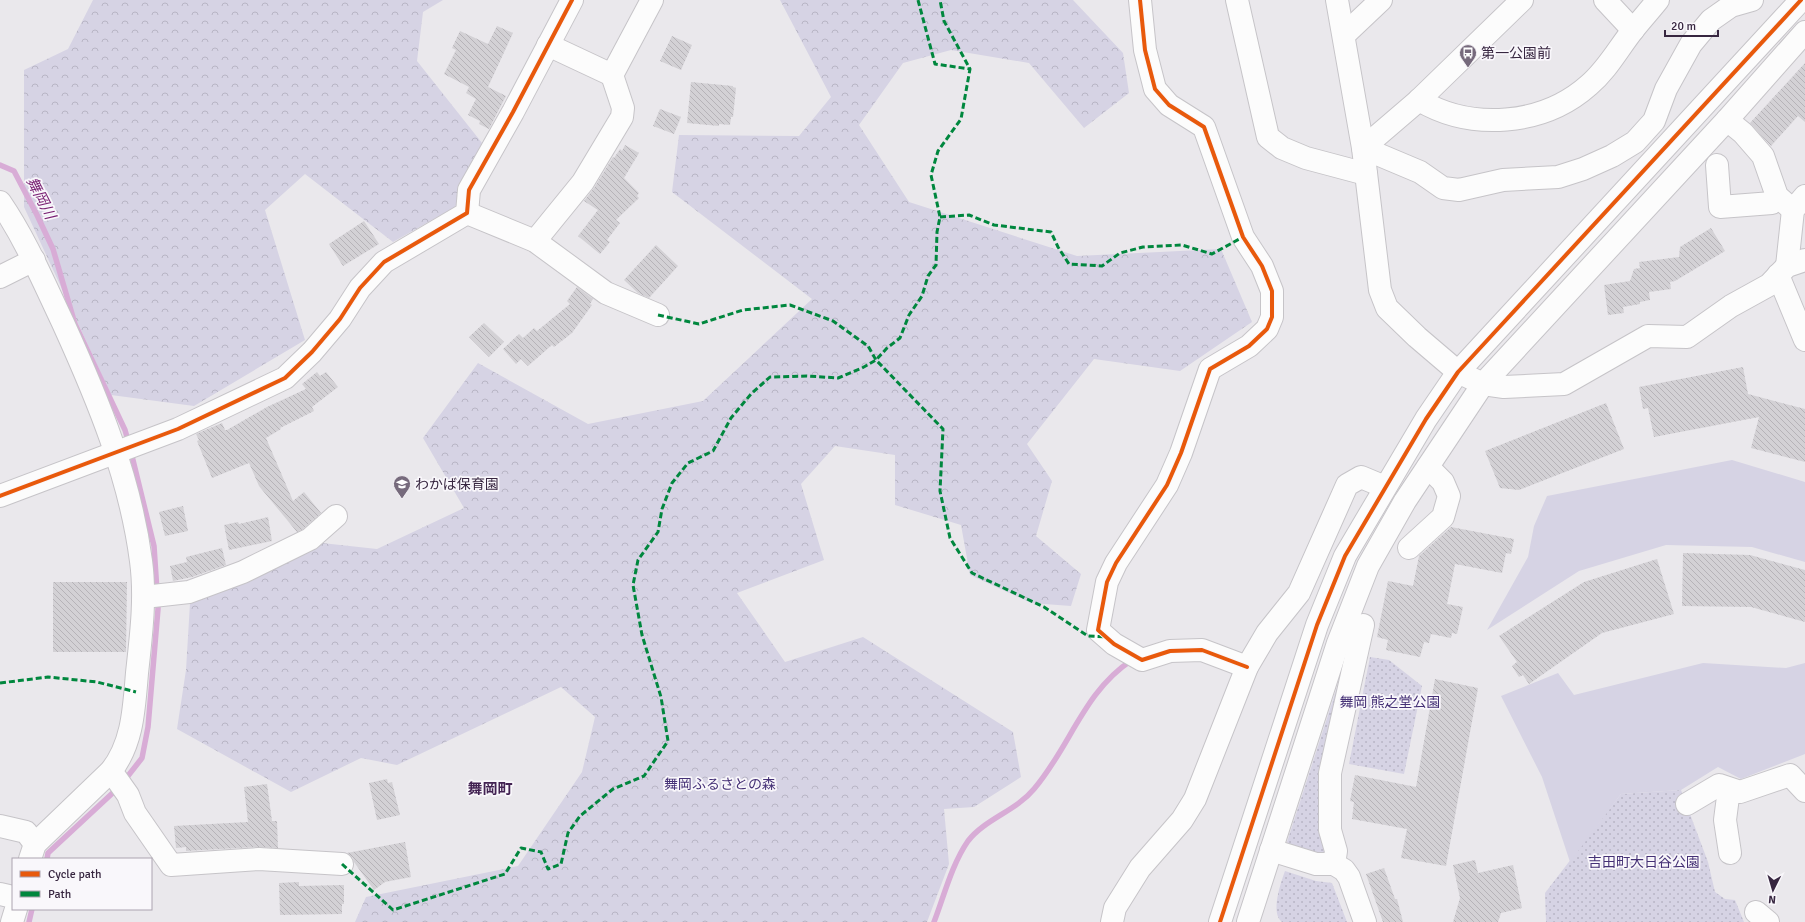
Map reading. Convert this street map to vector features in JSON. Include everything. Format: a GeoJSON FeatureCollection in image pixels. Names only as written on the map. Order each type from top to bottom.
{"type":"FeatureCollection","features":[{"type":"Feature","properties":{"kind":"street"},"geometry":{"type":"LineString","coordinates":[[467,213],[469,190],[513,112],[572,0]]}},
{"type":"Feature","properties":{"kind":"street"},"geometry":{"type":"LineString","coordinates":[[612,75],[652,0]]}},
{"type":"Feature","properties":{"kind":"street"},"geometry":{"type":"LineString","coordinates":[[1140,0],[1145,50],[1155,90],[1169,105],[1204,127],[1243,237],[1262,266],[1272,291],[1272,318],[1267,329],[1249,346],[1210,369],[1181,453],[1167,485],[1113,569],[1107,582],[1098,630],[1114,644],[1134,655],[1170,651],[1202,650],[1247,667]]}},
{"type":"Feature","properties":{"kind":"street"},"geometry":{"type":"LineString","coordinates":[[1237,0],[1268,137],[1282,148],[1306,158],[1366,174]]}},
{"type":"Feature","properties":{"kind":"street"},"geometry":{"type":"LineString","coordinates":[[1337,0],[1363,148],[1380,290],[1387,308],[1417,337],[1458,372],[1482,384],[1504,387],[1564,384],[1648,336],[1687,337],[1731,306],[1769,286],[1790,267]]}},
{"type":"Feature","properties":{"kind":"street"},"geometry":{"type":"LineString","coordinates":[[1344,35],[1381,0]]}},
{"type":"Feature","properties":{"kind":"street"},"geometry":{"type":"LineString","coordinates":[[1363,148],[1419,100],[1522,0]]}},
{"type":"Feature","properties":{"kind":"street"},"geometry":{"type":"LineString","coordinates":[[1605,0],[1633,30]]}},
{"type":"Feature","properties":{"kind":"street"},"geometry":{"type":"LineString","coordinates":[[1419,100],[1440,111],[1459,117],[1481,120],[1536,116],[1564,102],[1589,86],[1607,67],[1633,30],[1658,0]]}},
{"type":"Feature","properties":{"kind":"street"},"geometry":{"type":"LineString","coordinates":[[1363,148],[1420,172],[1443,188],[1459,190],[1503,180],[1558,177],[1583,169],[1612,156],[1635,142],[1654,121],[1666,89],[1691,44],[1711,20],[1731,6],[1752,0]]}},
{"type":"Feature","properties":{"kind":"street"},"geometry":{"type":"LineString","coordinates":[[1220,922],[1317,625],[1345,556],[1426,419],[1458,372],[1801,0]]}},
{"type":"Feature","properties":{"kind":"street"},"geometry":{"type":"LineString","coordinates":[[1248,922],[1338,643],[1368,566],[1405,501],[1482,384],[1727,120],[1805,32]]}},
{"type":"Feature","properties":{"kind":"street"},"geometry":{"type":"LineString","coordinates":[[535,241],[583,182],[622,117],[623,108],[612,75],[548,45]]}},
{"type":"Feature","properties":{"kind":"street"},"geometry":{"type":"LineString","coordinates":[[1727,120],[1743,133],[1763,156],[1792,201],[1790,267],[1805,340]]}},
{"type":"Feature","properties":{"kind":"street"},"geometry":{"type":"LineString","coordinates":[[1717,165],[1720,207],[1792,201]]}},
{"type":"Feature","properties":{"kind":"street"},"geometry":{"type":"LineString","coordinates":[[0,202],[34,260],[91,386],[116,452],[132,512],[141,561],[144,597],[132,723],[122,758],[112,771],[32,852],[26,832],[0,826]]}},
{"type":"Feature","properties":{"kind":"street"},"geometry":{"type":"LineString","coordinates":[[467,213],[535,241],[606,293],[658,316]]}},
{"type":"Feature","properties":{"kind":"street"},"geometry":{"type":"LineString","coordinates":[[0,496],[178,429],[285,378],[317,347],[340,319],[360,288],[384,262],[467,213]]}},
{"type":"Feature","properties":{"kind":"street"},"geometry":{"type":"LineString","coordinates":[[0,277],[34,260]]}},
{"type":"Feature","properties":{"kind":"street"},"geometry":{"type":"LineString","coordinates":[[1409,548],[1443,517],[1449,496],[1443,482],[1428,467]]}},
{"type":"Feature","properties":{"kind":"street"},"geometry":{"type":"LineString","coordinates":[[1112,922],[1115,908],[1140,868],[1182,820],[1195,799],[1247,667],[1267,633],[1299,593],[1346,485],[1361,477],[1385,488]]}},
{"type":"Feature","properties":{"kind":"street"},"geometry":{"type":"LineString","coordinates":[[144,597],[189,592],[243,572],[310,539],[336,516]]}},
{"type":"Feature","properties":{"kind":"street"},"geometry":{"type":"LineString","coordinates":[[1334,864],[1336,851],[1330,830],[1330,773],[1363,625]]}},
{"type":"Feature","properties":{"kind":"street"},"geometry":{"type":"LineString","coordinates":[[112,771],[128,795],[135,813],[171,865],[258,859],[342,864]]}},
{"type":"Feature","properties":{"kind":"street"},"geometry":{"type":"LineString","coordinates":[[1687,804],[1719,785],[1740,792],[1790,774],[1803,785]]}},
{"type":"Feature","properties":{"kind":"street"},"geometry":{"type":"LineString","coordinates":[[1729,789],[1725,820],[1730,853]]}},
{"type":"Feature","properties":{"kind":"street"},"geometry":{"type":"LineString","coordinates":[[1271,850],[1316,864],[1334,864],[1344,870],[1349,877],[1365,922]]}},
{"type":"Feature","properties":{"kind":"street"},"geometry":{"type":"LineString","coordinates":[[0,894],[12,897]]}},
{"type":"Feature","properties":{"kind":"street"},"geometry":{"type":"LineString","coordinates":[[12,922],[16,910]]}},
{"type":"Feature","properties":{"kind":"green space"},"geometry":{"type":"Polygon","coordinates":[[[93,0],[443,0],[423,12],[417,61],[482,143],[455,207],[393,242],[305,174],[265,210],[305,340],[194,406],[111,395],[24,207],[24,70],[68,49],[93,0]]]}},
{"type":"Feature","properties":{"kind":"green space","name":"舞岡ふるさとの森"},"geometry":{"type":"Polygon","coordinates":[[[780,0],[1073,0],[1123,53],[1129,93],[1084,128],[1029,63],[951,50],[903,63],[859,125],[909,202],[1077,256],[1221,249],[1252,322],[1180,371],[1094,359],[1027,444],[1052,481],[1036,536],[1081,574],[1071,606],[1031,603],[970,575],[961,525],[895,505],[895,455],[835,446],[801,484],[824,560],[737,593],[785,662],[863,637],[1013,732],[1021,777],[974,807],[944,809],[949,864],[927,922],[355,922],[366,897],[518,866],[582,772],[595,717],[561,687],[397,765],[361,758],[291,792],[177,729],[186,670],[190,603],[322,543],[377,549],[464,508],[423,438],[478,363],[588,424],[703,401],[812,299],[672,192],[679,135],[799,136],[831,97],[780,0]]]}},
{"type":"Feature","properties":{"kind":"green space"},"geometry":{"type":"Polygon","coordinates":[[[1732,460],[1805,482],[1805,562],[1752,547],[1666,545],[1579,571],[1487,630],[1528,557],[1534,526],[1547,496],[1732,460]]]}},
{"type":"Feature","properties":{"kind":"green space","name":"舞岡 熊之堂公園"},"geometry":{"type":"Polygon","coordinates":[[[1370,657],[1389,660],[1422,686],[1404,774],[1349,764],[1370,657]]]}},
{"type":"Feature","properties":{"kind":"green space"},"geometry":{"type":"Polygon","coordinates":[[[1703,663],[1786,668],[1805,663],[1805,754],[1741,779],[1718,767],[1681,790],[1621,794],[1570,862],[1542,777],[1501,696],[1558,673],[1574,695],[1703,663]]]}},
{"type":"Feature","properties":{"kind":"green space"},"geometry":{"type":"Polygon","coordinates":[[[1341,675],[1327,850],[1319,856],[1290,847],[1287,842],[1341,675]]]}},
{"type":"Feature","properties":{"kind":"green space","name":"吉田町大日谷公園"},"geometry":{"type":"Polygon","coordinates":[[[1681,790],[1708,862],[1715,892],[1725,899],[1735,900],[1744,922],[1546,922],[1545,893],[1621,794],[1681,790]]]}},
{"type":"Feature","properties":{"kind":"green space"},"geometry":{"type":"Polygon","coordinates":[[[1285,871],[1316,881],[1332,883],[1347,922],[1282,922],[1277,912],[1277,905],[1279,890],[1285,871]]]}},
{"type":"Feature","properties":{"kind":"building"},"geometry":{"type":"Polygon","coordinates":[[[497,26],[513,33],[488,87],[506,96],[489,129],[479,124],[480,121],[468,115],[476,99],[466,93],[469,87],[444,74],[456,50],[452,48],[460,31],[488,44],[497,26]]]}},
{"type":"Feature","properties":{"kind":"building"},"geometry":{"type":"Polygon","coordinates":[[[672,36],[692,45],[681,70],[660,61],[672,36]]]}},
{"type":"Feature","properties":{"kind":"building"},"geometry":{"type":"Polygon","coordinates":[[[1805,63],[1805,122],[1798,116],[1771,146],[1750,123],[1805,63]]]}},
{"type":"Feature","properties":{"kind":"building"},"geometry":{"type":"Polygon","coordinates":[[[691,82],[733,86],[736,88],[733,117],[731,117],[730,125],[719,124],[719,126],[687,123],[691,82]]]}},
{"type":"Feature","properties":{"kind":"building"},"geometry":{"type":"Polygon","coordinates":[[[660,109],[681,117],[674,134],[653,126],[660,109]]]}},
{"type":"Feature","properties":{"kind":"building"},"geometry":{"type":"Polygon","coordinates":[[[625,145],[639,153],[624,178],[639,193],[637,196],[639,198],[616,220],[620,223],[607,240],[610,242],[600,254],[578,236],[598,210],[584,201],[613,157],[614,158],[620,149],[622,151],[625,145]]]}},
{"type":"Feature","properties":{"kind":"building"},"geometry":{"type":"Polygon","coordinates":[[[364,221],[379,244],[343,266],[329,244],[364,221]]]}},
{"type":"Feature","properties":{"kind":"building"},"geometry":{"type":"Polygon","coordinates":[[[1711,228],[1725,251],[1675,281],[1670,282],[1671,289],[1649,292],[1650,300],[1640,302],[1640,304],[1623,307],[1624,313],[1608,315],[1604,285],[1630,281],[1634,269],[1640,268],[1639,262],[1679,257],[1680,247],[1711,228]]]}},
{"type":"Feature","properties":{"kind":"building"},"geometry":{"type":"Polygon","coordinates":[[[656,245],[678,266],[649,298],[638,293],[624,280],[656,245]]]}},
{"type":"Feature","properties":{"kind":"building"},"geometry":{"type":"Polygon","coordinates":[[[577,287],[593,299],[590,304],[592,305],[572,333],[554,347],[552,345],[528,366],[521,359],[516,364],[503,349],[519,334],[523,338],[534,328],[537,331],[570,304],[567,301],[577,287]]]}},
{"type":"Feature","properties":{"kind":"building"},"geometry":{"type":"Polygon","coordinates":[[[484,323],[504,342],[489,357],[469,337],[484,323]]]}},
{"type":"Feature","properties":{"kind":"building"},"geometry":{"type":"Polygon","coordinates":[[[1743,367],[1748,394],[1805,409],[1805,462],[1751,448],[1759,417],[1654,437],[1648,408],[1643,409],[1639,387],[1743,367]]]}},
{"type":"Feature","properties":{"kind":"building"},"geometry":{"type":"Polygon","coordinates":[[[317,372],[320,376],[326,372],[338,387],[312,407],[314,411],[280,428],[281,429],[266,438],[293,501],[304,492],[321,513],[303,529],[297,532],[259,486],[249,463],[212,478],[197,441],[199,440],[196,434],[222,423],[225,430],[227,430],[267,407],[306,389],[302,384],[317,372]]]}},
{"type":"Feature","properties":{"kind":"building"},"geometry":{"type":"Polygon","coordinates":[[[1606,403],[1624,449],[1519,490],[1500,488],[1485,451],[1606,403]]]}},
{"type":"Feature","properties":{"kind":"building"},"geometry":{"type":"Polygon","coordinates":[[[183,506],[188,531],[165,536],[159,512],[183,506]]]}},
{"type":"Feature","properties":{"kind":"building"},"geometry":{"type":"Polygon","coordinates":[[[268,517],[272,541],[229,550],[224,525],[238,522],[239,524],[268,517]]]}},
{"type":"Feature","properties":{"kind":"building"},"geometry":{"type":"Polygon","coordinates":[[[1451,527],[1514,539],[1511,554],[1506,553],[1502,573],[1455,564],[1447,604],[1463,607],[1457,634],[1452,633],[1451,638],[1431,634],[1429,643],[1424,642],[1420,657],[1386,650],[1388,640],[1377,637],[1388,581],[1413,586],[1419,556],[1451,527]]]}},
{"type":"Feature","properties":{"kind":"building"},"geometry":{"type":"Polygon","coordinates":[[[222,548],[226,565],[192,577],[173,581],[170,566],[187,562],[186,557],[222,548]]]}},
{"type":"Feature","properties":{"kind":"building"},"geometry":{"type":"Polygon","coordinates":[[[1683,553],[1750,555],[1805,570],[1805,622],[1751,607],[1682,606],[1683,553]]]}},
{"type":"Feature","properties":{"kind":"building"},"geometry":{"type":"Polygon","coordinates":[[[1657,559],[1674,614],[1602,633],[1529,684],[1523,675],[1519,677],[1512,666],[1517,662],[1499,636],[1584,582],[1657,559]]]}},
{"type":"Feature","properties":{"kind":"building"},"geometry":{"type":"Polygon","coordinates":[[[53,582],[127,582],[126,652],[53,652],[53,582]]]}},
{"type":"Feature","properties":{"kind":"building"},"geometry":{"type":"Polygon","coordinates":[[[1435,679],[1478,688],[1446,866],[1401,858],[1407,829],[1352,819],[1354,802],[1350,801],[1355,775],[1416,787],[1435,679]]]}},
{"type":"Feature","properties":{"kind":"building"},"geometry":{"type":"Polygon","coordinates":[[[387,779],[388,783],[392,782],[400,815],[377,820],[369,783],[387,779]]]}},
{"type":"Feature","properties":{"kind":"building"},"geometry":{"type":"Polygon","coordinates":[[[267,784],[272,821],[277,821],[278,848],[258,847],[186,851],[186,847],[176,848],[174,826],[248,822],[244,787],[267,784]]]}},
{"type":"Feature","properties":{"kind":"building"},"geometry":{"type":"Polygon","coordinates":[[[405,842],[411,877],[385,882],[374,890],[354,862],[353,858],[347,853],[405,842]]]}},
{"type":"Feature","properties":{"kind":"building"},"geometry":{"type":"Polygon","coordinates":[[[1475,860],[1478,873],[1513,865],[1522,908],[1501,913],[1498,922],[1453,922],[1460,898],[1453,865],[1475,860]]]}},
{"type":"Feature","properties":{"kind":"building"},"geometry":{"type":"Polygon","coordinates":[[[1384,868],[1395,899],[1397,899],[1403,922],[1383,922],[1366,874],[1384,868]]]}},
{"type":"Feature","properties":{"kind":"building"},"geometry":{"type":"Polygon","coordinates":[[[299,882],[299,886],[344,885],[344,904],[342,904],[342,914],[280,915],[279,883],[299,882]]]}},
{"type":"Feature","properties":{"kind":"waterway","name":"舞岡川"},"geometry":{"type":"LineString","coordinates":[[0,165],[14,171],[53,249],[75,324],[125,430],[129,444]]}},
{"type":"Feature","properties":{"kind":"waterway"},"geometry":{"type":"LineString","coordinates":[[131,452],[154,546],[157,591]]}},
{"type":"Feature","properties":{"kind":"waterway"},"geometry":{"type":"LineString","coordinates":[[124,781],[142,758],[148,727],[158,599]]}},
{"type":"Feature","properties":{"kind":"waterway"},"geometry":{"type":"LineString","coordinates":[[934,922],[957,860],[968,841],[983,827],[1027,797],[1047,773],[1089,703],[1115,673],[1132,660]]}},
{"type":"Feature","properties":{"kind":"waterway"},"geometry":{"type":"LineString","coordinates":[[47,858],[48,853],[118,788]]}},
{"type":"Feature","properties":{"kind":"waterway"},"geometry":{"type":"LineString","coordinates":[[29,922],[32,910]]}},
{"type":"Feature","properties":{"kind":"marked path"},"geometry":{"type":"LineString","coordinates":[[918,0],[935,64],[970,69]]}},
{"type":"Feature","properties":{"kind":"marked path"},"geometry":{"type":"LineString","coordinates":[[342,864],[393,910],[505,874],[521,848],[541,852],[548,869],[561,864],[568,833],[580,816],[613,789],[644,776],[668,741],[661,697],[642,635],[633,585],[638,560],[658,532],[662,509],[672,483],[688,463],[713,451],[731,418],[751,394],[770,377],[807,376],[838,378],[862,368],[876,360],[887,348],[900,338],[909,315],[922,296],[928,276],[936,265],[937,232],[940,217],[931,175],[938,151],[961,119],[970,69],[944,21],[940,0]]}},
{"type":"Feature","properties":{"kind":"marked path"},"geometry":{"type":"LineString","coordinates":[[940,217],[969,215],[994,225],[1051,232],[1058,247],[1069,264],[1102,266],[1120,253],[1143,247],[1182,245],[1212,254],[1243,237]]}},
{"type":"Feature","properties":{"kind":"marked path"},"geometry":{"type":"LineString","coordinates":[[658,315],[699,324],[743,310],[790,305],[833,321],[868,346],[876,360],[943,429],[940,491],[950,538],[972,573],[1044,607],[1088,636],[1106,637]]}},
{"type":"Feature","properties":{"kind":"marked path"},"geometry":{"type":"LineString","coordinates":[[0,683],[48,677],[97,682],[136,692]]}},
{"type":"Feature","properties":{"kind":"cycle path"},"geometry":{"type":"LineString","coordinates":[[0,496],[178,429],[285,378],[312,352],[340,319],[360,288],[384,262],[467,213],[469,190],[513,112],[572,0]]}},
{"type":"Feature","properties":{"kind":"cycle path"},"geometry":{"type":"LineString","coordinates":[[1140,0],[1145,50],[1155,89],[1169,105],[1204,127],[1243,237],[1262,266],[1272,291],[1272,317],[1267,329],[1249,346],[1210,369],[1181,453],[1167,485],[1116,563],[1107,582],[1098,630],[1114,644],[1142,660],[1170,651],[1202,650],[1247,667]]}},
{"type":"Feature","properties":{"kind":"cycle path"},"geometry":{"type":"LineString","coordinates":[[1220,922],[1317,625],[1345,556],[1426,419],[1458,372],[1801,0]]}},
{"type":"Feature","properties":{"kind":"place","name":"第一公園前"},"geometry":{"type":"Point","coordinates":[1468,68]}},
{"type":"Feature","properties":{"kind":"place","name":"わかば保育園"},"geometry":{"type":"Point","coordinates":[402,499]}},
{"type":"Feature","properties":{"kind":"district","name":"舞岡町"},"geometry":{"type":"Point","coordinates":[490,789]}}]}
